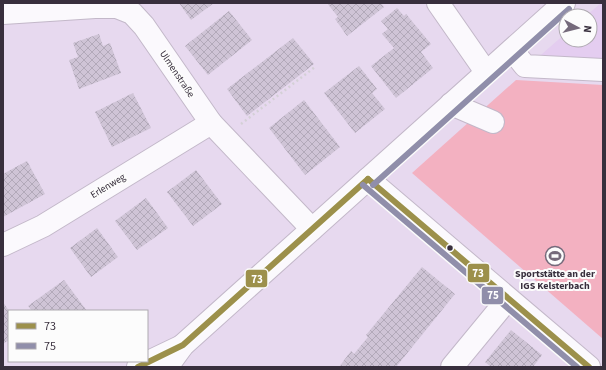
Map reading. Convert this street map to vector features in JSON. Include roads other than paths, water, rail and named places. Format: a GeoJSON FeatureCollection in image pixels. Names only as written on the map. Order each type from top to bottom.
{"type":"FeatureCollection","features":[{"type":"Feature","properties":{"kind":"street"},"geometry":{"type":"LineString","coordinates":[[438,3],[486,72]]}},
{"type":"Feature","properties":{"kind":"street"},"geometry":{"type":"LineString","coordinates":[[167,367],[183,345],[564,3]]}},
{"type":"Feature","properties":{"kind":"street","name":"Ulmenstraße"},"geometry":{"type":"LineString","coordinates":[[3,13],[95,7],[117,7],[132,13],[144,26],[217,130],[312,229]]}},
{"type":"Feature","properties":{"kind":"street"},"geometry":{"type":"LineString","coordinates":[[512,50],[525,66],[603,70]]}},
{"type":"Feature","properties":{"kind":"street"},"geometry":{"type":"LineString","coordinates":[[451,104],[493,122]]}},
{"type":"Feature","properties":{"kind":"street","name":"Erlenweg"},"geometry":{"type":"LineString","coordinates":[[3,245],[43,226],[217,130]]}},
{"type":"Feature","properties":{"kind":"street"},"geometry":{"type":"LineString","coordinates":[[368,179],[589,367]]}},
{"type":"Feature","properties":{"kind":"street"},"geometry":{"type":"LineString","coordinates":[[452,367],[508,299]]}},
{"type":"Feature","properties":{"kind":"street"},"geometry":{"type":"LineString","coordinates":[[138,367],[183,345]]}},
{"type":"Feature","properties":{"kind":"place","name":"Sportstätte an der IGS Kelsterbach"},"geometry":{"type":"Point","coordinates":[555,256]}}]}
